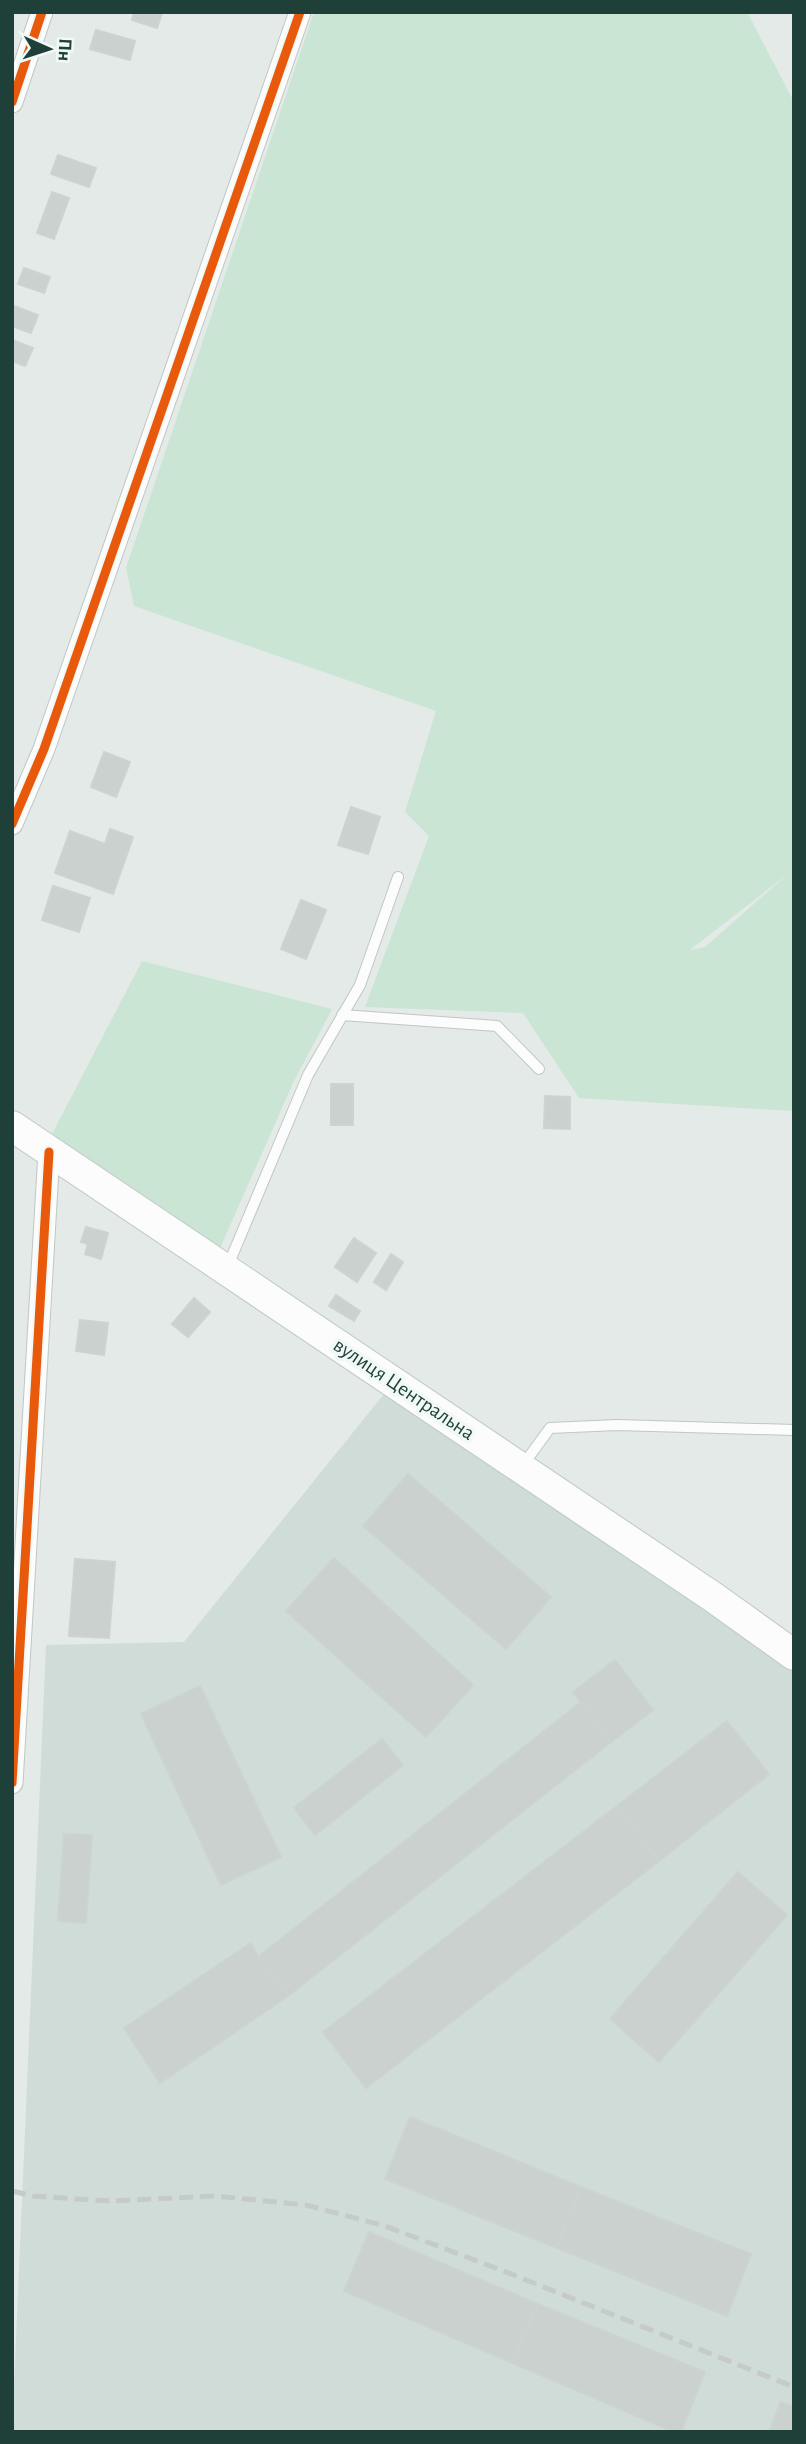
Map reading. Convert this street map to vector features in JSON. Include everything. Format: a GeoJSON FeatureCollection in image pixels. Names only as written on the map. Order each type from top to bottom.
{"type":"FeatureCollection","features":[{"type":"Feature","properties":{"kind":"main road","name":"вулиця Центральна"},"geometry":{"type":"LineString","coordinates":[[12,1126],[754,1625],[794,1655]]}},
{"type":"Feature","properties":{"kind":"street"},"geometry":{"type":"LineString","coordinates":[[12,102],[42,12]]}},
{"type":"Feature","properties":{"kind":"street"},"geometry":{"type":"LineString","coordinates":[[12,824],[44,749],[300,12]]}},
{"type":"Feature","properties":{"kind":"street"},"geometry":{"type":"LineString","coordinates":[[12,1783],[49,1152]]}},
{"type":"Feature","properties":{"kind":"lane"},"geometry":{"type":"LineString","coordinates":[[226,1270],[307,1075],[360,985],[398,877]]}},
{"type":"Feature","properties":{"kind":"lane"},"geometry":{"type":"LineString","coordinates":[[342,1016],[497,1026],[539,1069]]}},
{"type":"Feature","properties":{"kind":"lane"},"geometry":{"type":"LineString","coordinates":[[521,1468],[550,1428],[617,1425],[794,1430]]}},
{"type":"Feature","properties":{"kind":"shaded area"},"geometry":{"type":"Polygon","coordinates":[[[388,1389],[794,1672],[794,2432],[12,2432],[46,1645],[184,1642],[388,1389]]]}},
{"type":"Feature","properties":{"kind":"green space"},"geometry":{"type":"Polygon","coordinates":[[[314,12],[747,12],[794,102],[794,1111],[579,1098],[523,1013],[365,1007],[429,836],[405,812],[436,711],[134,606],[126,568],[314,12]],[[789,873],[691,950],[705,947],[789,873]]]}},
{"type":"Feature","properties":{"kind":"green space"},"geometry":{"type":"Polygon","coordinates":[[[142,961],[332,1009],[293,1083],[220,1248],[52,1134],[142,961]]]}},
{"type":"Feature","properties":{"kind":"building"},"geometry":{"type":"Polygon","coordinates":[[[134,12],[162,13],[157,28],[132,20],[134,12]]]}},
{"type":"Feature","properties":{"kind":"building"},"geometry":{"type":"Polygon","coordinates":[[[96,30],[135,41],[130,60],[90,49],[96,30]]]}},
{"type":"Feature","properties":{"kind":"building"},"geometry":{"type":"Polygon","coordinates":[[[58,155],[96,168],[89,187],[51,174],[58,155]]]}},
{"type":"Feature","properties":{"kind":"building"},"geometry":{"type":"Polygon","coordinates":[[[52,192],[69,198],[54,239],[37,233],[52,192]]]}},
{"type":"Feature","properties":{"kind":"building"},"geometry":{"type":"Polygon","coordinates":[[[24,268],[50,277],[44,293],[18,284],[24,268]]]}},
{"type":"Feature","properties":{"kind":"building"},"geometry":{"type":"Polygon","coordinates":[[[14,306],[38,315],[31,333],[12,326],[14,306]]]}},
{"type":"Feature","properties":{"kind":"building"},"geometry":{"type":"Polygon","coordinates":[[[12,340],[33,348],[25,366],[12,361],[12,340]]]}},
{"type":"Feature","properties":{"kind":"building"},"geometry":{"type":"Polygon","coordinates":[[[104,752],[130,762],[116,797],[91,787],[104,752]]]}},
{"type":"Feature","properties":{"kind":"building"},"geometry":{"type":"Polygon","coordinates":[[[351,807],[380,817],[368,854],[338,845],[351,807]]]}},
{"type":"Feature","properties":{"kind":"building"},"geometry":{"type":"Polygon","coordinates":[[[110,829],[133,837],[113,894],[55,873],[70,831],[105,844],[110,829]]]}},
{"type":"Feature","properties":{"kind":"building"},"geometry":{"type":"Polygon","coordinates":[[[53,886],[90,898],[79,932],[42,920],[53,886]]]}},
{"type":"Feature","properties":{"kind":"building"},"geometry":{"type":"Polygon","coordinates":[[[301,900],[326,910],[306,959],[281,949],[301,900]]]}},
{"type":"Feature","properties":{"kind":"building"},"geometry":{"type":"Polygon","coordinates":[[[331,1084],[353,1084],[353,1125],[331,1125],[331,1084]]]}},
{"type":"Feature","properties":{"kind":"building"},"geometry":{"type":"Polygon","coordinates":[[[545,1096],[570,1097],[570,1129],[544,1128],[545,1096]]]}},
{"type":"Feature","properties":{"kind":"building"},"geometry":{"type":"Polygon","coordinates":[[[86,1227],[108,1233],[101,1259],[85,1254],[88,1244],[81,1242],[86,1227]]]}},
{"type":"Feature","properties":{"kind":"building"},"geometry":{"type":"Polygon","coordinates":[[[354,1238],[376,1253],[357,1282],[335,1267],[354,1238]]]}},
{"type":"Feature","properties":{"kind":"building"},"geometry":{"type":"Polygon","coordinates":[[[391,1254],[403,1262],[386,1290],[374,1282],[391,1254]]]}},
{"type":"Feature","properties":{"kind":"building"},"geometry":{"type":"Polygon","coordinates":[[[336,1295],[360,1311],[354,1321],[329,1306],[336,1295]]]}},
{"type":"Feature","properties":{"kind":"building"},"geometry":{"type":"Polygon","coordinates":[[[194,1298],[210,1312],[188,1337],[172,1324],[194,1298]]]}},
{"type":"Feature","properties":{"kind":"building"},"geometry":{"type":"Polygon","coordinates":[[[80,1320],[108,1323],[104,1355],[76,1351],[80,1320]]]}},
{"type":"Feature","properties":{"kind":"building"},"geometry":{"type":"Polygon","coordinates":[[[408,1474],[551,1597],[506,1649],[363,1526],[408,1474]]]}},
{"type":"Feature","properties":{"kind":"building"},"geometry":{"type":"Polygon","coordinates":[[[334,1558],[473,1685],[426,1737],[286,1611],[334,1558]]]}},
{"type":"Feature","properties":{"kind":"building"},"geometry":{"type":"Polygon","coordinates":[[[75,1559],[115,1562],[109,1638],[69,1636],[75,1559]]]}},
{"type":"Feature","properties":{"kind":"building"},"geometry":{"type":"Polygon","coordinates":[[[615,1660],[653,1710],[611,1742],[573,1692],[615,1660]]]}},
{"type":"Feature","properties":{"kind":"building"},"geometry":{"type":"Polygon","coordinates":[[[200,1686],[281,1857],[221,1885],[141,1714],[200,1686]]]}},
{"type":"Feature","properties":{"kind":"building"},"geometry":{"type":"Polygon","coordinates":[[[581,1702],[611,1742],[288,1996],[258,1957],[581,1702]]]}},
{"type":"Feature","properties":{"kind":"building"},"geometry":{"type":"Polygon","coordinates":[[[727,1721],[769,1774],[659,1861],[617,1806],[727,1721]]]}},
{"type":"Feature","properties":{"kind":"building"},"geometry":{"type":"Polygon","coordinates":[[[382,1739],[403,1765],[315,1835],[294,1808],[382,1739]]]}},
{"type":"Feature","properties":{"kind":"building"},"geometry":{"type":"Polygon","coordinates":[[[617,1806],[659,1861],[366,2088],[323,2032],[617,1806]]]}},
{"type":"Feature","properties":{"kind":"building"},"geometry":{"type":"Polygon","coordinates":[[[64,1834],[92,1835],[86,1923],[58,1921],[64,1834]]]}},
{"type":"Feature","properties":{"kind":"building"},"geometry":{"type":"Polygon","coordinates":[[[738,1872],[787,1915],[659,2062],[610,2019],[738,1872]]]}},
{"type":"Feature","properties":{"kind":"building"},"geometry":{"type":"Polygon","coordinates":[[[251,1943],[258,1957],[288,1996],[160,2083],[124,2028],[251,1943]]]}},
{"type":"Feature","properties":{"kind":"building"},"geometry":{"type":"Polygon","coordinates":[[[410,2117],[581,2187],[557,2248],[385,2179],[410,2117]]]}},
{"type":"Feature","properties":{"kind":"building"},"geometry":{"type":"Polygon","coordinates":[[[581,2187],[751,2254],[727,2316],[557,2248],[581,2187]]]}},
{"type":"Feature","properties":{"kind":"building"},"geometry":{"type":"Polygon","coordinates":[[[369,2232],[538,2304],[512,2363],[344,2291],[369,2232]]]}},
{"type":"Feature","properties":{"kind":"building"},"geometry":{"type":"Polygon","coordinates":[[[538,2304],[705,2372],[681,2432],[674,2432],[512,2363],[538,2304]]]}},
{"type":"Feature","properties":{"kind":"building"},"geometry":{"type":"Polygon","coordinates":[[[781,2402],[794,2407],[794,2432],[769,2432],[781,2402]]]}},
{"type":"Feature","properties":{"kind":"railway"},"geometry":{"type":"LineString","coordinates":[[12,2191],[33,2196],[109,2201],[216,2196],[306,2205],[385,2226],[794,2387]]}},
{"type":"Feature","properties":{"kind":"cycle path"},"geometry":{"type":"LineString","coordinates":[[12,102],[42,12]]}},
{"type":"Feature","properties":{"kind":"cycle path"},"geometry":{"type":"LineString","coordinates":[[12,824],[44,749],[300,12]]}},
{"type":"Feature","properties":{"kind":"cycle path"},"geometry":{"type":"LineString","coordinates":[[12,1783],[49,1152]]}}]}
